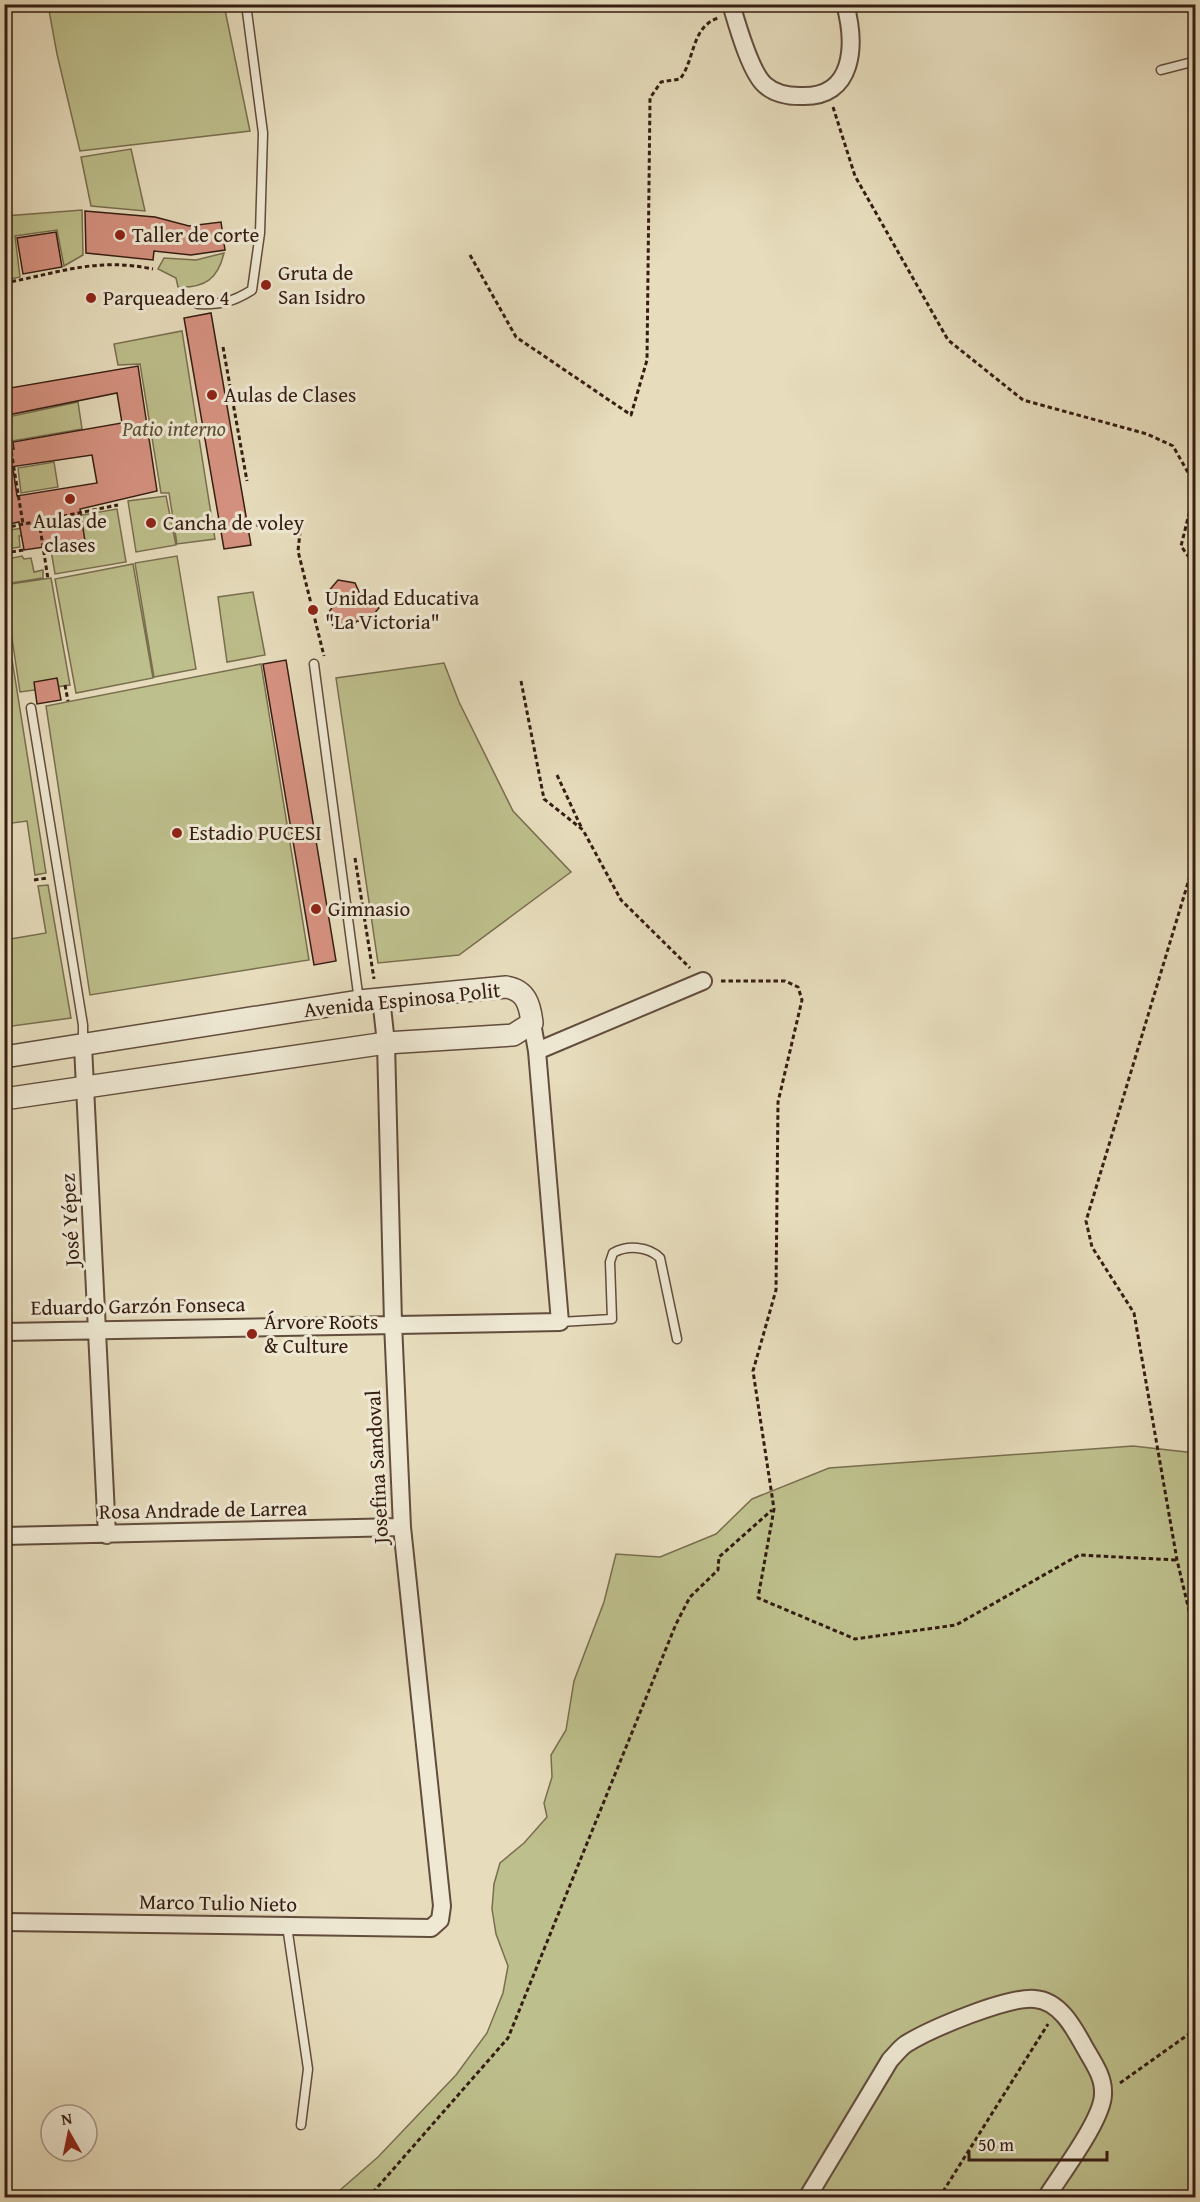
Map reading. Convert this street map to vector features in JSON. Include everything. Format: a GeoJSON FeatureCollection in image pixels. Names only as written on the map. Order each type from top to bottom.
{"type":"FeatureCollection","features":[{"type":"Feature","properties":{"kind":"street"},"geometry":{"type":"LineString","coordinates":[[732,8],[752,61],[765,85],[784,96],[809,97],[828,91],[844,78],[851,57],[845,4]]}},
{"type":"Feature","properties":{"kind":"street"},"geometry":{"type":"LineString","coordinates":[[537,1051],[704,981]]}},
{"type":"Feature","properties":{"kind":"street","name":"Avenida Espinosa Polit"},"geometry":{"type":"LineString","coordinates":[[4,1057],[359,1001],[506,987],[516,989],[528,1002],[532,1023],[513,1035],[386,1043],[4,1099]]}},
{"type":"Feature","properties":{"kind":"street","name":"Josefina Sandoval"},"geometry":{"type":"LineString","coordinates":[[381,998],[386,1043],[393,1323],[402,1527],[442,1906],[440,1920],[431,1928]]}},
{"type":"Feature","properties":{"kind":"street"},"geometry":{"type":"LineString","coordinates":[[532,1023],[537,1051],[560,1322]]}},
{"type":"Feature","properties":{"kind":"street","name":"José Yépez"},"geometry":{"type":"LineString","coordinates":[[83,1046],[87,1086],[107,1535]]}},
{"type":"Feature","properties":{"kind":"street","name":"Eduardo Garzón Fonseca"},"geometry":{"type":"LineString","coordinates":[[4,1332],[393,1323],[560,1322]]}},
{"type":"Feature","properties":{"kind":"street","name":"Rosa Andrade de Larrea"},"geometry":{"type":"LineString","coordinates":[[4,1536],[402,1527]]}},
{"type":"Feature","properties":{"kind":"street","name":"Marco Tulio Nieto"},"geometry":{"type":"LineString","coordinates":[[4,1923],[431,1928]]}},
{"type":"Feature","properties":{"kind":"street"},"geometry":{"type":"LineString","coordinates":[[807,2198],[890,2060],[903,2046],[921,2035],[1008,2001],[1036,1999],[1058,2009],[1073,2026],[1099,2073],[1103,2094],[1099,2114],[1046,2198]]}},
{"type":"Feature","properties":{"kind":"lane"},"geometry":{"type":"LineString","coordinates":[[198,304],[220,305],[235,301],[252,290],[260,233],[263,133],[246,4]]}},
{"type":"Feature","properties":{"kind":"lane"},"geometry":{"type":"LineString","coordinates":[[1161,70],[1196,61]]}},
{"type":"Feature","properties":{"kind":"lane"},"geometry":{"type":"LineString","coordinates":[[314,664],[359,1001]]}},
{"type":"Feature","properties":{"kind":"lane"},"geometry":{"type":"LineString","coordinates":[[31,708],[83,1025],[83,1046]]}},
{"type":"Feature","properties":{"kind":"lane"},"geometry":{"type":"LineString","coordinates":[[560,1322],[612,1319],[610,1262],[613,1253],[621,1248],[635,1248],[653,1252],[660,1258],[677,1339]]}},
{"type":"Feature","properties":{"kind":"lane"},"geometry":{"type":"LineString","coordinates":[[287,1926],[308,2069],[300,2125]]}},
{"type":"Feature","properties":{"kind":"path"},"geometry":{"type":"LineString","coordinates":[[470,255],[516,337],[631,415],[647,360],[650,98],[661,82],[680,79],[688,69],[696,36],[710,21],[732,8]]}},
{"type":"Feature","properties":{"kind":"path"},"geometry":{"type":"LineString","coordinates":[[828,91],[855,176],[948,340],[1023,400],[1147,434],[1173,446],[1190,476],[1192,502],[1181,546],[1196,567]]}},
{"type":"Feature","properties":{"kind":"path"},"geometry":{"type":"LineString","coordinates":[[4,283],[106,262],[125,263],[153,269]]}},
{"type":"Feature","properties":{"kind":"path"},"geometry":{"type":"LineString","coordinates":[[223,347],[247,481]]}},
{"type":"Feature","properties":{"kind":"path"},"geometry":{"type":"LineString","coordinates":[[4,407],[23,524]]}},
{"type":"Feature","properties":{"kind":"path"},"geometry":{"type":"LineString","coordinates":[[4,448],[11,447]]}},
{"type":"Feature","properties":{"kind":"path"},"geometry":{"type":"LineString","coordinates":[[4,528],[118,505]]}},
{"type":"Feature","properties":{"kind":"path"},"geometry":{"type":"LineString","coordinates":[[39,521],[48,579]]}},
{"type":"Feature","properties":{"kind":"path"},"geometry":{"type":"LineString","coordinates":[[4,554],[24,550]]}},
{"type":"Feature","properties":{"kind":"path"},"geometry":{"type":"LineString","coordinates":[[521,681],[544,800],[583,830]]}},
{"type":"Feature","properties":{"kind":"path"},"geometry":{"type":"LineString","coordinates":[[65,685],[68,701]]}},
{"type":"Feature","properties":{"kind":"path"},"geometry":{"type":"LineString","coordinates":[[557,775],[583,830],[621,900],[704,981],[785,981],[798,987],[802,1000],[778,1102],[776,1290],[753,1371],[774,1509],[758,1598],[855,1638],[956,1625],[1079,1555],[1177,1560]]}},
{"type":"Feature","properties":{"kind":"path"},"geometry":{"type":"LineString","coordinates":[[1196,871],[1190,876],[1086,1221],[1092,1247],[1134,1313],[1177,1560],[1196,1641]]}},
{"type":"Feature","properties":{"kind":"path"},"geometry":{"type":"LineString","coordinates":[[34,880],[52,878]]}},
{"type":"Feature","properties":{"kind":"path"},"geometry":{"type":"LineString","coordinates":[[368,2198],[508,2038],[676,1624],[690,1597],[718,1570],[719,1557],[774,1509]]}},
{"type":"Feature","properties":{"kind":"path"},"geometry":{"type":"LineString","coordinates":[[939,2198],[1058,2009]]}},
{"type":"Feature","properties":{"kind":"path"},"geometry":{"type":"LineString","coordinates":[[1103,2094],[1196,2029]]}},
{"type":"Feature","properties":{"kind":"green space"},"geometry":{"type":"Polygon","coordinates":[[[48,5],[224,5],[250,131],[80,151],[48,5]]]}},
{"type":"Feature","properties":{"kind":"green space"},"geometry":{"type":"Polygon","coordinates":[[[131,149],[145,211],[91,206],[81,157],[131,149]]]}},
{"type":"Feature","properties":{"kind":"green space"},"geometry":{"type":"Polygon","coordinates":[[[82,210],[83,255],[64,266],[57,230],[15,236],[20,277],[5,280],[5,216],[82,210]]]}},
{"type":"Feature","properties":{"kind":"green space"},"geometry":{"type":"Polygon","coordinates":[[[224,253],[214,275],[203,284],[196,286],[178,287],[176,278],[158,269],[164,258],[196,260],[224,253]]]}},
{"type":"Feature","properties":{"kind":"green space","name":"Patio interno"},"geometry":{"type":"Polygon","coordinates":[[[182,331],[215,539],[177,544],[169,493],[161,493],[140,364],[118,365],[114,344],[182,331]]]}},
{"type":"Feature","properties":{"kind":"green space"},"geometry":{"type":"Polygon","coordinates":[[[78,402],[82,429],[12,441],[8,417],[78,402]]]}},
{"type":"Feature","properties":{"kind":"green space"},"geometry":{"type":"Polygon","coordinates":[[[54,462],[58,487],[21,493],[18,468],[54,462]]]}},
{"type":"Feature","properties":{"kind":"green space","name":"Cancha de voley"},"geometry":{"type":"Polygon","coordinates":[[[166,496],[176,545],[136,552],[128,501],[166,496]]]}},
{"type":"Feature","properties":{"kind":"green space"},"geometry":{"type":"Polygon","coordinates":[[[117,509],[126,562],[55,574],[46,521],[117,509]]]}},
{"type":"Feature","properties":{"kind":"green space"},"geometry":{"type":"Polygon","coordinates":[[[35,526],[37,534],[19,536],[20,547],[6,549],[4,531],[35,526]]]}},
{"type":"Feature","properties":{"kind":"green space"},"geometry":{"type":"Polygon","coordinates":[[[22,556],[24,559],[31,558],[34,572],[43,570],[43,578],[11,583],[7,559],[22,556]]]}},
{"type":"Feature","properties":{"kind":"green space"},"geometry":{"type":"Polygon","coordinates":[[[177,556],[196,669],[154,677],[135,563],[177,556]]]}},
{"type":"Feature","properties":{"kind":"green space"},"geometry":{"type":"Polygon","coordinates":[[[133,564],[153,678],[76,693],[55,579],[133,564]]]}},
{"type":"Feature","properties":{"kind":"green space"},"geometry":{"type":"Polygon","coordinates":[[[51,578],[70,685],[20,692],[4,585],[51,578]]]}},
{"type":"Feature","properties":{"kind":"green space"},"geometry":{"type":"Polygon","coordinates":[[[253,592],[265,655],[227,662],[218,597],[253,592]]]}},
{"type":"Feature","properties":{"kind":"green space"},"geometry":{"type":"Polygon","coordinates":[[[5,615],[46,873],[35,875],[27,821],[5,824],[5,615]]]}},
{"type":"Feature","properties":{"kind":"green space"},"geometry":{"type":"Polygon","coordinates":[[[444,663],[459,702],[513,811],[571,872],[459,955],[378,963],[336,678],[444,663]]]}},
{"type":"Feature","properties":{"kind":"green space","name":"Estadio PUCESI"},"geometry":{"type":"Polygon","coordinates":[[[261,664],[309,960],[90,995],[46,706],[261,664]]]}},
{"type":"Feature","properties":{"kind":"green space"},"geometry":{"type":"Polygon","coordinates":[[[48,885],[71,1018],[5,1027],[5,940],[46,933],[38,886],[48,885]]]}},
{"type":"Feature","properties":{"kind":"green space"},"geometry":{"type":"Polygon","coordinates":[[[1133,1446],[1195,1453],[1195,2197],[331,2198],[378,2157],[456,2075],[487,2033],[503,1993],[508,1966],[496,1934],[492,1909],[494,1884],[500,1863],[524,1843],[547,1817],[544,1803],[552,1777],[551,1755],[566,1730],[574,1681],[604,1602],[616,1554],[660,1557],[716,1534],[752,1499],[829,1468],[1133,1446]]]}},
{"type":"Feature","properties":{"kind":"building"},"geometry":{"type":"Polygon","coordinates":[[[85,211],[155,217],[189,226],[221,222],[225,250],[191,255],[154,251],[153,260],[86,253],[85,211]]]}},
{"type":"Feature","properties":{"kind":"building"},"geometry":{"type":"Polygon","coordinates":[[[56,232],[62,267],[23,274],[17,238],[56,232]]]}},
{"type":"Feature","properties":{"kind":"building","name":"Aulas de Clases"},"geometry":{"type":"Polygon","coordinates":[[[211,313],[251,545],[224,549],[184,318],[211,313]]]}},
{"type":"Feature","properties":{"kind":"building"},"geometry":{"type":"Polygon","coordinates":[[[138,366],[157,491],[80,509],[85,541],[24,550],[19,522],[4,525],[4,469],[13,468],[17,496],[97,483],[92,455],[4,468],[4,450],[14,449],[13,442],[122,423],[117,393],[8,415],[4,389],[138,366]]]}},
{"type":"Feature","properties":{"kind":"building"},"geometry":{"type":"Polygon","coordinates":[[[338,580],[355,583],[360,594],[372,594],[379,608],[367,622],[357,621],[350,628],[335,629],[327,615],[333,606],[326,594],[338,580]]]}},
{"type":"Feature","properties":{"kind":"building"},"geometry":{"type":"Polygon","coordinates":[[[286,660],[336,961],[314,965],[263,664],[286,660]]]}},
{"type":"Feature","properties":{"kind":"building"},"geometry":{"type":"Polygon","coordinates":[[[57,678],[61,700],[37,704],[34,682],[57,678]]]}},
{"type":"Feature","properties":{"kind":"place","name":"Taller de corte"},"geometry":{"type":"Point","coordinates":[120,235]}},
{"type":"Feature","properties":{"kind":"place","name":"Gruta de San Isidro"},"geometry":{"type":"Point","coordinates":[266,285]}},
{"type":"Feature","properties":{"kind":"place","name":"Parqueadero 4"},"geometry":{"type":"Point","coordinates":[91,298]}},
{"type":"Feature","properties":{"kind":"place","name":"Aulas de Clases"},"geometry":{"type":"Point","coordinates":[212,395]}},
{"type":"Feature","properties":{"kind":"place","name":"Aulas de clases"},"geometry":{"type":"Point","coordinates":[70,499]}},
{"type":"Feature","properties":{"kind":"place","name":"Cancha de voley"},"geometry":{"type":"Point","coordinates":[151,523]}},
{"type":"Feature","properties":{"kind":"place","name":"Unidad Educativa \"La Victoria\""},"geometry":{"type":"Point","coordinates":[313,610]}},
{"type":"Feature","properties":{"kind":"place","name":"Estadio PUCESI"},"geometry":{"type":"Point","coordinates":[177,833]}},
{"type":"Feature","properties":{"kind":"place","name":"Gimnasio"},"geometry":{"type":"Point","coordinates":[316,909]}},
{"type":"Feature","properties":{"kind":"place","name":"Árvore Roots & Culture"},"geometry":{"type":"Point","coordinates":[252,1334]}}]}
